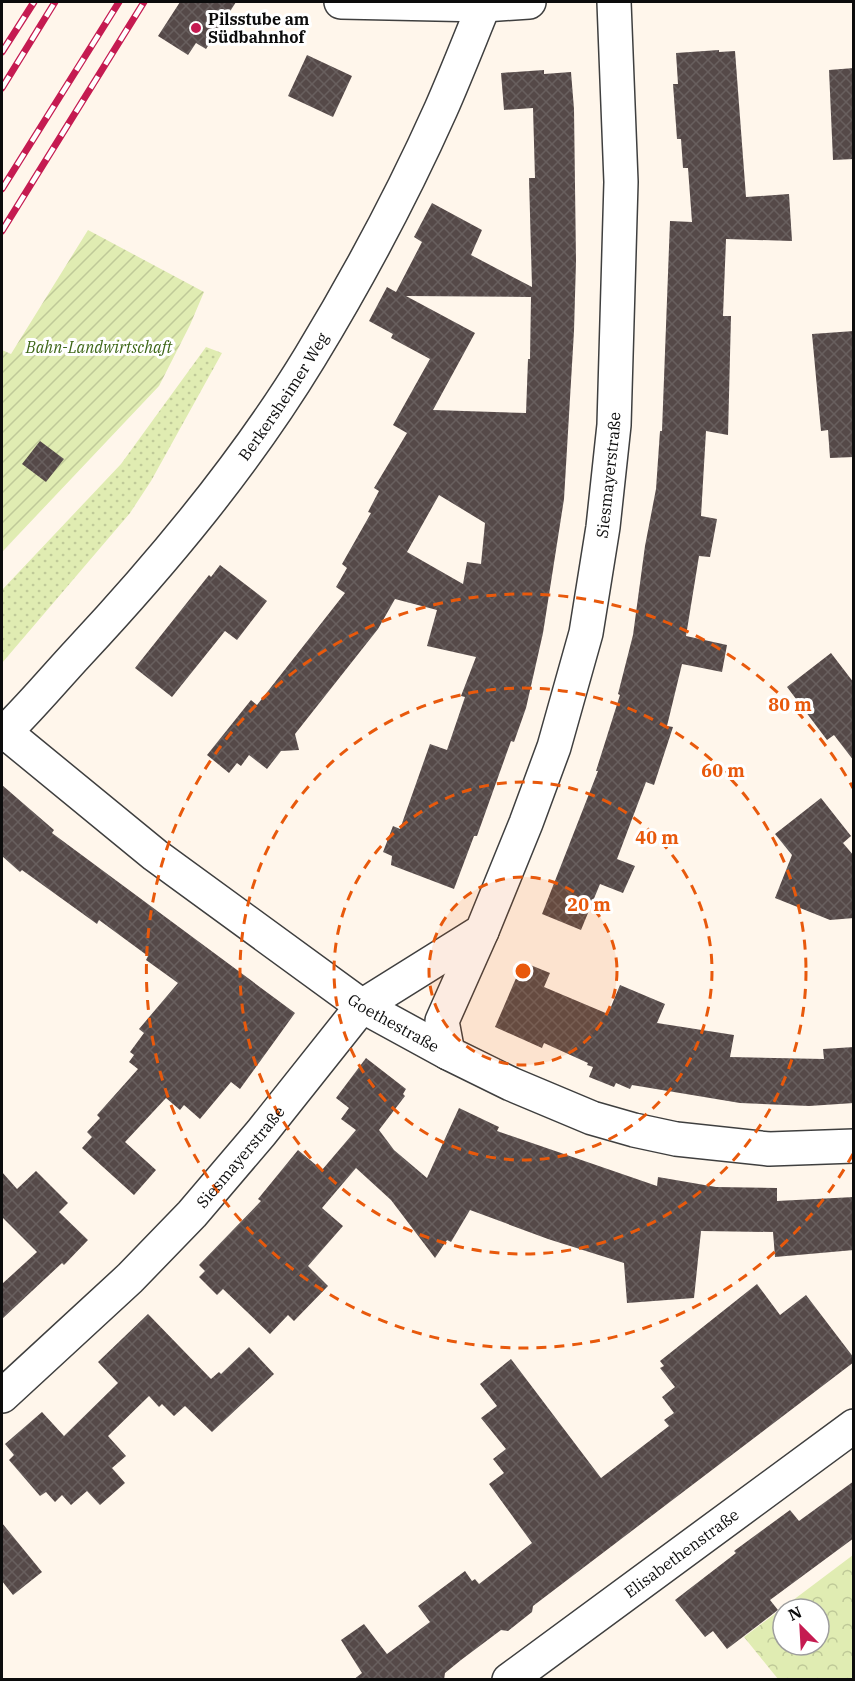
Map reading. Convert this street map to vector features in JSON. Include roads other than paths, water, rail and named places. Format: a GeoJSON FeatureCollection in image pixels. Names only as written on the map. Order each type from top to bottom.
{"type":"FeatureCollection","features":[{"type":"Feature","properties":{"kind":"street"},"geometry":{"type":"LineString","coordinates":[[341,2],[484,5],[529,2]]}},
{"type":"Feature","properties":{"kind":"street","name":"Siesmayerstraße"},"geometry":{"type":"LineString","coordinates":[[448,1053],[442,1020],[482,931],[554,747],[586,633],[603,527],[614,425],[621,194],[614,2]]}},
{"type":"Feature","properties":{"kind":"street","name":"Berkersheimer Weg"},"geometry":{"type":"LineString","coordinates":[[3,733],[135,592],[178,542],[254,441],[285,395],[310,357],[380,234],[440,111],[484,5]]}},
{"type":"Feature","properties":{"kind":"street","name":"Goethestraße"},"geometry":{"type":"LineString","coordinates":[[3,733],[155,855],[362,1006],[448,1053],[549,1102],[634,1130],[676,1139],[769,1149],[854,1146]]}},
{"type":"Feature","properties":{"kind":"street","name":"Siesmayerstraße"},"geometry":{"type":"LineString","coordinates":[[2,1396],[130,1278],[192,1214],[261,1133],[362,1006],[482,931]]}},
{"type":"Feature","properties":{"kind":"street","name":"Elisabethenstraße"},"geometry":{"type":"LineString","coordinates":[[509,1680],[854,1426]]}},
{"type":"Feature","properties":{"kind":"railway"},"geometry":{"type":"LineString","coordinates":[[2,52],[34,2]]}},
{"type":"Feature","properties":{"kind":"railway"},"geometry":{"type":"LineString","coordinates":[[2,88],[55,2]]}},
{"type":"Feature","properties":{"kind":"railway"},"geometry":{"type":"LineString","coordinates":[[2,189],[119,2]]}},
{"type":"Feature","properties":{"kind":"railway"},"geometry":{"type":"LineString","coordinates":[[2,231],[144,2]]}},
{"type":"Feature","properties":{"kind":"place","name":"Pilsstube am Südbahnhof"},"geometry":{"type":"Point","coordinates":[196,28]}},
{"type":"Feature","properties":{"kind":"park label","name":"Bahn-Landwirtschaft"},"geometry":{"type":"Point","coordinates":[99,347]}}]}
